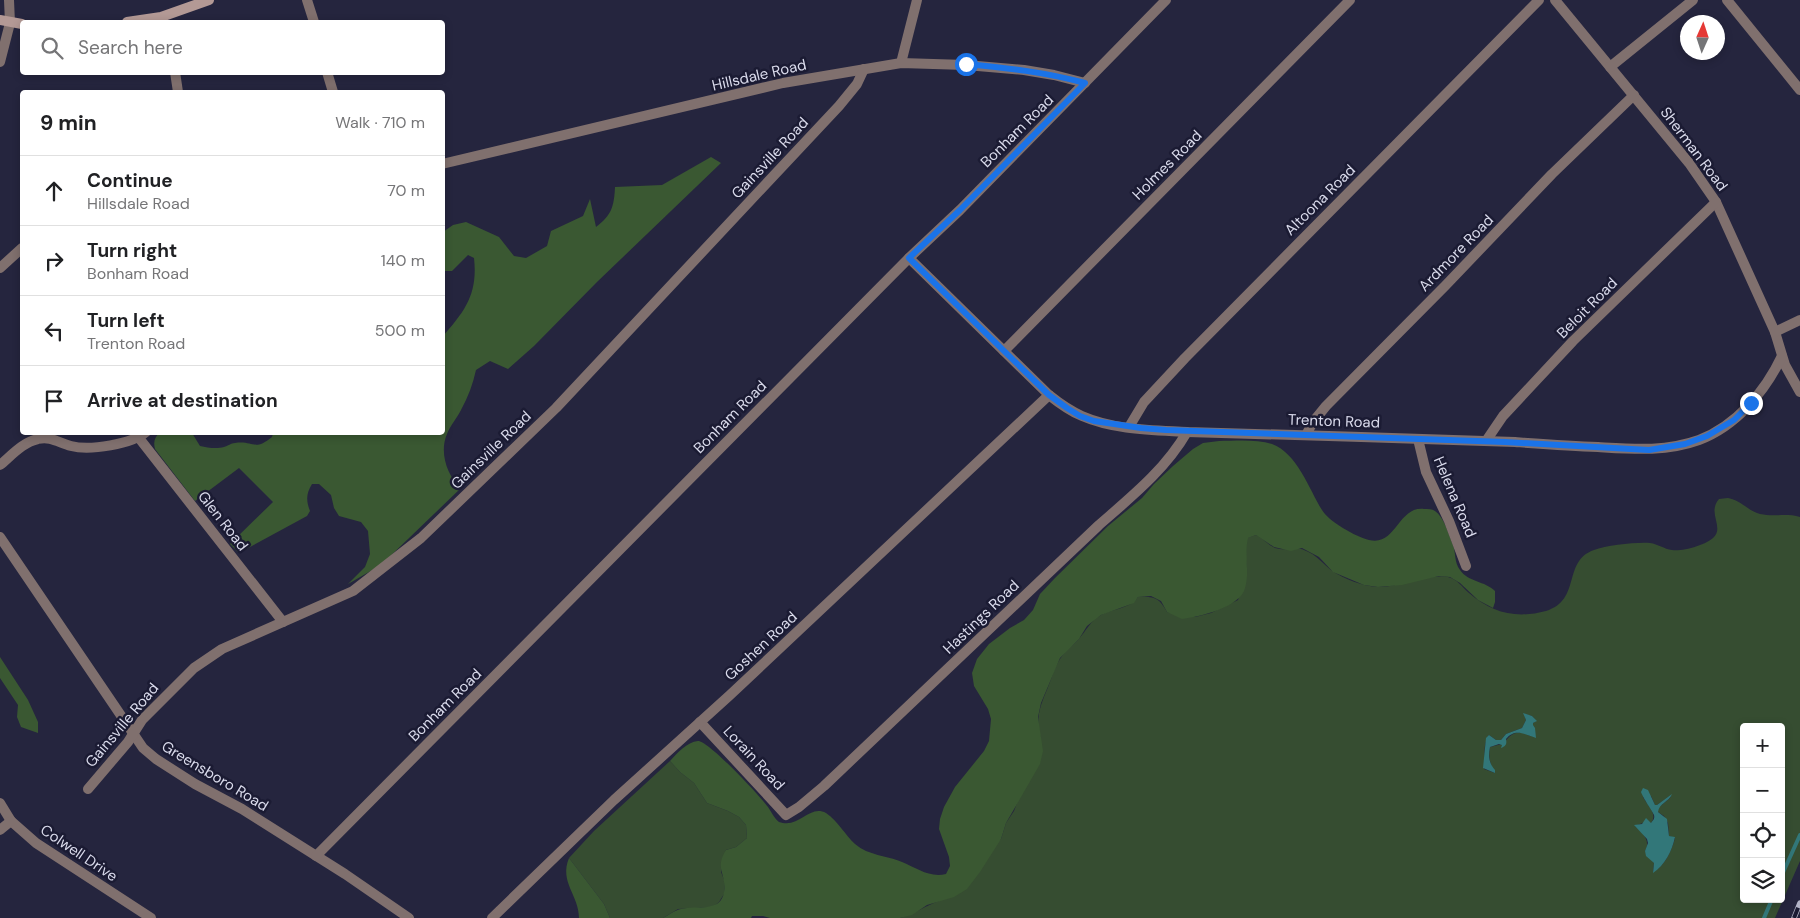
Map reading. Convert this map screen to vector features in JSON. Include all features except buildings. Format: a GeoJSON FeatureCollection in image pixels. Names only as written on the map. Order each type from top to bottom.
{"type":"FeatureCollection","features":[{"type":"Feature","properties":{"kind":"main road"},"geometry":{"type":"LineString","coordinates":[[161,20],[209,0]]}},
{"type":"Feature","properties":{"kind":"main road"},"geometry":{"type":"LineString","coordinates":[[5,21],[20,24]]}},
{"type":"Feature","properties":{"kind":"street"},"geometry":{"type":"LineString","coordinates":[[0,62],[9,0]]}},
{"type":"Feature","properties":{"kind":"street"},"geometry":{"type":"LineString","coordinates":[[306,0],[313,20]]}},
{"type":"Feature","properties":{"kind":"street"},"geometry":{"type":"LineString","coordinates":[[901,63],[917,0]]}},
{"type":"Feature","properties":{"kind":"street","name":"Bonham Road"},"geometry":{"type":"LineString","coordinates":[[316,856],[909,258],[960,210],[1166,0]]}},
{"type":"Feature","properties":{"kind":"street","name":"Holmes Road"},"geometry":{"type":"LineString","coordinates":[[1004,351],[1350,0]]}},
{"type":"Feature","properties":{"kind":"street","name":"Altoona Road"},"geometry":{"type":"LineString","coordinates":[[1129,427],[1144,402],[1190,352],[1538,0]]}},
{"type":"Feature","properties":{"kind":"street","name":"Sherman Road"},"geometry":{"type":"LineString","coordinates":[[1555,0],[1690,163],[1716,202],[1775,332],[1782,356],[1800,392]]}},
{"type":"Feature","properties":{"kind":"street"},"geometry":{"type":"LineString","coordinates":[[1610,67],[1693,0]]}},
{"type":"Feature","properties":{"kind":"street"},"geometry":{"type":"LineString","coordinates":[[1727,0],[1800,90]]}},
{"type":"Feature","properties":{"kind":"street","name":"Hillsdale Road"},"geometry":{"type":"LineString","coordinates":[[445,163],[783,83],[901,63],[966,64],[1024,70],[1085,83]]}},
{"type":"Feature","properties":{"kind":"street","name":"Gainsville Road"},"geometry":{"type":"LineString","coordinates":[[88,788],[133,735],[149,712],[194,668],[222,650],[353,592],[389,565],[428,531],[556,408],[839,106],[857,84],[864,69]]}},
{"type":"Feature","properties":{"kind":"street"},"geometry":{"type":"LineString","coordinates":[[175,75],[178,90]]}},
{"type":"Feature","properties":{"kind":"street"},"geometry":{"type":"LineString","coordinates":[[328,75],[332,90]]}},
{"type":"Feature","properties":{"kind":"street","name":"Ardmore Road"},"geometry":{"type":"LineString","coordinates":[[1306,435],[1316,417],[1326,406],[1445,286],[1552,174],[1634,96]]}},
{"type":"Feature","properties":{"kind":"street","name":"Beloit Road"},"geometry":{"type":"LineString","coordinates":[[1486,441],[1503,416],[1573,342],[1716,202]]}},
{"type":"Feature","properties":{"kind":"street"},"geometry":{"type":"LineString","coordinates":[[0,268],[20,250]]}},
{"type":"Feature","properties":{"kind":"street","name":"Trenton Road"},"geometry":{"type":"LineString","coordinates":[[909,258],[1049,395],[1080,416],[1094,421],[1129,427],[1186,432],[1486,441],[1640,450],[1668,448],[1714,433],[1739,415],[1761,390],[1782,356]]}},
{"type":"Feature","properties":{"kind":"street"},"geometry":{"type":"LineString","coordinates":[[1775,332],[1800,320]]}},
{"type":"Feature","properties":{"kind":"street","name":"Goshen Road"},"geometry":{"type":"LineString","coordinates":[[492,918],[614,800],[700,722],[1049,395]]}},
{"type":"Feature","properties":{"kind":"street","name":"Hastings Road"},"geometry":{"type":"LineString","coordinates":[[786,815],[800,806],[838,772],[1099,525],[1140,490],[1169,458],[1186,432]]}},
{"type":"Feature","properties":{"kind":"street"},"geometry":{"type":"LineString","coordinates":[[0,465],[24,444],[36,439],[48,438],[62,441],[71,446],[86,447],[112,445],[143,435]]}},
{"type":"Feature","properties":{"kind":"street","name":"Glen Road"},"geometry":{"type":"LineString","coordinates":[[143,435],[283,622]]}},
{"type":"Feature","properties":{"kind":"street","name":"Helena Road"},"geometry":{"type":"LineString","coordinates":[[1418,439],[1426,472],[1449,521],[1466,566]]}},
{"type":"Feature","properties":{"kind":"street","name":"Greensboro Road"},"geometry":{"type":"LineString","coordinates":[[0,537],[143,748],[156,759],[195,784],[242,809],[410,918]]}},
{"type":"Feature","properties":{"kind":"street","name":"Lorain Road"},"geometry":{"type":"LineString","coordinates":[[700,722],[786,815]]}},
{"type":"Feature","properties":{"kind":"street","name":"Colwell Drive"},"geometry":{"type":"LineString","coordinates":[[0,803],[11,821],[36,843],[151,918]]}},
{"type":"Feature","properties":{"kind":"street"},"geometry":{"type":"LineString","coordinates":[[0,830],[11,821]]}},
{"type":"Feature","properties":{"kind":"shaded area"},"geometry":{"type":"Polygon","coordinates":[[[711,157],[721,163],[597,282],[534,346],[508,369],[490,361],[476,370],[466,400],[448,431],[444,448],[448,470],[461,488],[381,565],[348,584],[365,567],[370,554],[368,531],[361,522],[339,516],[334,508],[331,495],[319,484],[312,484],[309,491],[307,500],[310,511],[307,516],[239,553],[230,544],[273,502],[239,468],[195,501],[155,449],[154,444],[158,435],[193,435],[200,446],[215,448],[241,442],[257,445],[266,441],[272,435],[445,435],[445,334],[464,310],[472,292],[475,271],[474,258],[468,255],[452,271],[445,271],[445,231],[453,225],[466,222],[499,237],[514,256],[526,258],[547,246],[551,231],[583,216],[590,199],[596,227],[606,218],[611,210],[615,187],[662,185],[711,157]]]}},
{"type":"Feature","properties":{"kind":"shaded area"},"geometry":{"type":"Polygon","coordinates":[[[1259,441],[1272,444],[1281,449],[1289,455],[1302,472],[1325,514],[1343,528],[1369,540],[1378,541],[1385,538],[1402,519],[1415,510],[1428,509],[1435,511],[1446,526],[1454,548],[1457,564],[1463,574],[1495,591],[1493,608],[1478,600],[1460,583],[1450,577],[1439,576],[1402,585],[1378,587],[1364,585],[1333,572],[1319,557],[1302,548],[1291,551],[1274,547],[1256,535],[1248,538],[1245,588],[1242,595],[1236,601],[1218,610],[1182,619],[1167,612],[1161,601],[1151,596],[1138,597],[1134,603],[1101,615],[1087,626],[1079,639],[1060,658],[1041,703],[1038,717],[1043,751],[1040,764],[1006,823],[1001,839],[967,889],[954,897],[927,905],[912,915],[900,918],[770,918],[752,916],[751,918],[663,918],[674,911],[713,906],[718,903],[722,899],[724,892],[721,862],[726,850],[736,847],[747,838],[746,825],[739,817],[707,803],[694,783],[670,761],[686,746],[698,741],[704,743],[734,770],[763,801],[779,822],[793,822],[820,811],[830,816],[855,844],[866,851],[896,860],[929,874],[946,874],[950,866],[949,857],[939,829],[940,819],[955,787],[984,751],[989,741],[991,719],[988,709],[974,686],[972,673],[977,659],[989,644],[1024,620],[1033,610],[1040,594],[1055,578],[1108,526],[1142,498],[1173,466],[1203,443],[1259,441]]]}},
{"type":"Feature","properties":{"kind":"shaded area"},"geometry":{"type":"Polygon","coordinates":[[[1728,498],[1760,514],[1800,517],[1800,861],[1785,895],[1785,723],[1740,723],[1740,903],[1782,903],[1775,918],[900,918],[939,901],[1001,839],[1006,823],[1014,811],[1041,739],[1038,724],[1039,712],[1055,669],[1062,656],[1091,623],[1101,615],[1131,604],[1138,597],[1156,599],[1167,612],[1195,617],[1211,613],[1238,600],[1247,568],[1245,550],[1247,538],[1256,535],[1275,548],[1304,550],[1316,556],[1331,570],[1341,576],[1353,582],[1371,586],[1386,587],[1432,577],[1448,577],[1457,581],[1478,600],[1496,610],[1525,614],[1546,611],[1557,606],[1569,590],[1578,563],[1584,555],[1594,550],[1614,545],[1644,543],[1681,550],[1711,540],[1717,533],[1716,504],[1719,499],[1728,498]],[[1524,714],[1526,720],[1522,728],[1506,734],[1501,740],[1496,740],[1489,735],[1485,747],[1484,769],[1495,773],[1490,760],[1490,747],[1502,744],[1502,747],[1513,734],[1521,733],[1530,736],[1533,723],[1536,721],[1532,716],[1524,714]],[[1671,795],[1657,805],[1655,805],[1651,796],[1643,797],[1652,810],[1653,820],[1651,823],[1645,822],[1635,826],[1647,841],[1645,851],[1654,863],[1653,872],[1667,858],[1675,838],[1669,836],[1668,823],[1664,816],[1658,812],[1658,808],[1671,795]]]}},
{"type":"Feature","properties":{"kind":"shaded area"},"geometry":{"type":"Polygon","coordinates":[[[0,657],[28,700],[38,722],[38,733],[21,727],[17,717],[18,705],[0,678],[0,657]]]}},
{"type":"Feature","properties":{"kind":"shaded area"},"geometry":{"type":"Polygon","coordinates":[[[1523,713],[1532,716],[1537,721],[1533,723],[1536,738],[1520,733],[1509,736],[1506,739],[1506,745],[1503,747],[1501,748],[1502,745],[1499,744],[1490,747],[1490,760],[1495,773],[1483,768],[1486,738],[1489,735],[1496,740],[1501,740],[1506,734],[1522,728],[1526,720],[1523,713]]]}},
{"type":"Feature","properties":{"kind":"shaded area"},"geometry":{"type":"Polygon","coordinates":[[[670,761],[694,783],[707,803],[739,817],[746,825],[747,838],[736,847],[726,850],[721,872],[725,882],[724,894],[713,907],[678,909],[663,918],[610,918],[604,904],[569,858],[594,831],[670,761]]]}},
{"type":"Feature","properties":{"kind":"shaded area"},"geometry":{"type":"Polygon","coordinates":[[[1643,788],[1648,790],[1655,805],[1672,794],[1658,812],[1667,819],[1669,836],[1675,837],[1667,857],[1653,873],[1654,863],[1646,856],[1645,851],[1648,843],[1647,839],[1634,825],[1642,824],[1646,818],[1651,823],[1654,818],[1641,792],[1643,788]]]}},
{"type":"Feature","properties":{"kind":"shaded area"},"geometry":{"type":"Polygon","coordinates":[[[569,858],[604,904],[610,918],[579,918],[576,902],[566,874],[569,858]]]}},
{"type":"Feature","properties":{"kind":"waterway"},"geometry":{"type":"LineString","coordinates":[[1785,868],[1800,835]]}},
{"type":"Feature","properties":{"kind":"waterway"},"geometry":{"type":"LineString","coordinates":[[1764,918],[1770,903]]}},
{"type":"Feature","properties":{"kind":"railway"},"geometry":{"type":"LineString","coordinates":[[1794,918],[1800,903]]}},
{"type":"Feature","properties":{"kind":"route"},"geometry":{"type":"LineString","coordinates":[[966,64],[1024,70],[1085,83],[960,210],[909,258],[1049,395],[1080,416],[1116,425],[1186,432],[1505,442],[1649,450],[1668,448],[1699,440],[1734,420],[1751,403]]}}]}
